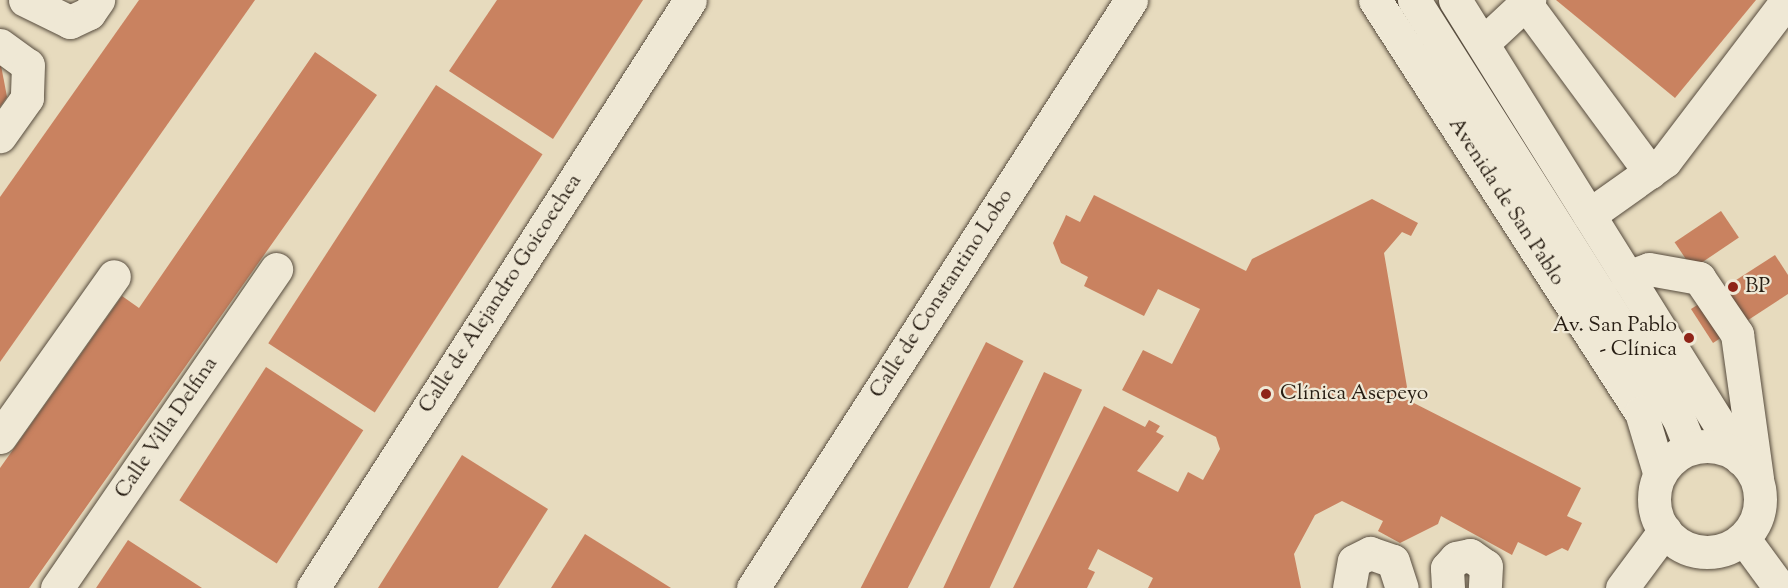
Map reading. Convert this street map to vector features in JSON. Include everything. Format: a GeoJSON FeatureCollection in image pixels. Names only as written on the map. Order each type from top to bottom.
{"type":"FeatureCollection","features":[{"type":"Feature","properties":{"kind":"street"},"geometry":{"type":"LineString","coordinates":[[25,0],[70,22],[89,13],[98,0]]}},
{"type":"Feature","properties":{"kind":"street","name":"Calle de Alejandro Goicoechea"},"geometry":{"type":"LineString","coordinates":[[313,588],[690,0]]}},
{"type":"Feature","properties":{"kind":"street","name":"Calle de Constantino Lobo"},"geometry":{"type":"LineString","coordinates":[[753,588],[1131,0]]}},
{"type":"Feature","properties":{"kind":"street","name":"Avenida de San Pablo"},"geometry":{"type":"LineString","coordinates":[[1375,0],[1641,412],[1659,472]]}},
{"type":"Feature","properties":{"kind":"street","name":"Avenida de San Pablo"},"geometry":{"type":"LineString","coordinates":[[1414,0],[1678,417],[1690,447]]}},
{"type":"Feature","properties":{"kind":"street"},"geometry":{"type":"LineString","coordinates":[[1455,0],[1484,42],[1627,278],[1741,459],[1759,492]]}},
{"type":"Feature","properties":{"kind":"street"},"geometry":{"type":"LineString","coordinates":[[1589,215],[1665,161],[1786,0]]}},
{"type":"Feature","properties":{"kind":"street"},"geometry":{"type":"LineString","coordinates":[[1484,42],[1528,2],[1650,172]]}},
{"type":"Feature","properties":{"kind":"street"},"geometry":{"type":"LineString","coordinates":[[0,45],[28,65],[27,98],[0,136]]}},
{"type":"Feature","properties":{"kind":"street","name":"Calle Villa Delfina"},"geometry":{"type":"LineString","coordinates":[[57,588],[276,269]]}},
{"type":"Feature","properties":{"kind":"street"},"geometry":{"type":"LineString","coordinates":[[1627,278],[1649,269],[1699,278],[1737,334],[1759,492],[1755,525],[1744,539],[1714,553],[1696,552],[1665,530],[1654,492],[1659,472],[1690,447],[1718,444],[1741,459]]}},
{"type":"Feature","properties":{"kind":"street"},"geometry":{"type":"LineString","coordinates":[[0,437],[114,276]]}},
{"type":"Feature","properties":{"kind":"street"},"geometry":{"type":"LineString","coordinates":[[1622,588],[1665,530]]}},
{"type":"Feature","properties":{"kind":"street"},"geometry":{"type":"LineString","coordinates":[[1744,539],[1780,588]]}},
{"type":"Feature","properties":{"kind":"street"},"geometry":{"type":"LineString","coordinates":[[1350,588],[1354,561],[1370,553],[1393,561],[1402,588]]}},
{"type":"Feature","properties":{"kind":"street"},"geometry":{"type":"LineString","coordinates":[[1448,588],[1445,576],[1451,562],[1470,555],[1486,566],[1485,588]]}},
{"type":"Feature","properties":{"kind":"building"},"geometry":{"type":"Polygon","coordinates":[[[139,0],[255,0],[0,362],[0,197],[139,0]]]}},
{"type":"Feature","properties":{"kind":"building"},"geometry":{"type":"Polygon","coordinates":[[[497,0],[643,0],[553,139],[449,71],[497,0]]]}},
{"type":"Feature","properties":{"kind":"building"},"geometry":{"type":"Polygon","coordinates":[[[1556,0],[1756,0],[1675,98],[1556,0]]]}},
{"type":"Feature","properties":{"kind":"building"},"geometry":{"type":"Polygon","coordinates":[[[315,52],[377,95],[29,588],[0,588],[0,468],[122,296],[139,308],[315,52]]]}},
{"type":"Feature","properties":{"kind":"building"},"geometry":{"type":"Polygon","coordinates":[[[0,60],[7,97],[0,107],[0,60]]]}},
{"type":"Feature","properties":{"kind":"building"},"geometry":{"type":"Polygon","coordinates":[[[436,85],[543,154],[375,412],[268,343],[436,85]]]}},
{"type":"Feature","properties":{"kind":"building","name":"Clínica Asepeyo"},"geometry":{"type":"Polygon","coordinates":[[[1094,195],[1246,271],[1252,259],[1372,199],[1418,223],[1411,236],[1402,232],[1384,253],[1407,387],[1402,397],[1581,488],[1567,516],[1582,523],[1568,551],[1562,548],[1546,556],[1518,542],[1512,555],[1441,516],[1438,524],[1400,543],[1378,531],[1383,521],[1342,501],[1315,515],[1294,554],[1301,588],[1148,588],[1153,578],[1098,549],[1088,569],[1095,572],[1087,588],[1013,588],[1104,406],[1145,427],[1149,420],[1160,426],[1156,432],[1164,436],[1137,471],[1178,492],[1188,472],[1203,480],[1220,449],[1216,437],[1122,390],[1143,350],[1172,364],[1200,309],[1158,289],[1144,316],[1084,286],[1088,277],[1061,263],[1053,243],[1066,215],[1080,222],[1094,195]]]}},
{"type":"Feature","properties":{"kind":"building"},"geometry":{"type":"Polygon","coordinates":[[[1721,211],[1739,238],[1692,269],[1675,242],[1721,211]]]}},
{"type":"Feature","properties":{"kind":"building"},"geometry":{"type":"Polygon","coordinates":[[[1775,255],[1788,275],[1788,294],[1713,343],[1691,309],[1775,255]]]}},
{"type":"Feature","properties":{"kind":"building"},"geometry":{"type":"Polygon","coordinates":[[[986,342],[1023,361],[908,588],[861,588],[986,342]]]}},
{"type":"Feature","properties":{"kind":"building"},"geometry":{"type":"Polygon","coordinates":[[[266,367],[363,430],[277,564],[179,500],[266,367]]]}},
{"type":"Feature","properties":{"kind":"building"},"geometry":{"type":"Polygon","coordinates":[[[1044,372],[1082,390],[990,588],[943,588],[1044,372]]]}},
{"type":"Feature","properties":{"kind":"building"},"geometry":{"type":"Polygon","coordinates":[[[462,455],[548,509],[498,588],[378,588],[462,455]]]}},
{"type":"Feature","properties":{"kind":"building"},"geometry":{"type":"Polygon","coordinates":[[[585,534],[671,588],[551,588],[585,534]]]}},
{"type":"Feature","properties":{"kind":"building"},"geometry":{"type":"Polygon","coordinates":[[[128,540],[202,588],[96,588],[128,540]]]}},
{"type":"Feature","properties":{"kind":"place","name":"BP"},"geometry":{"type":"Point","coordinates":[1733,287]}},
{"type":"Feature","properties":{"kind":"place","name":"Av. San Pablo - Clínica"},"geometry":{"type":"Point","coordinates":[1689,338]}},
{"type":"Feature","properties":{"kind":"place","name":"Clínica Asepeyo"},"geometry":{"type":"Point","coordinates":[1266,394]}}]}
